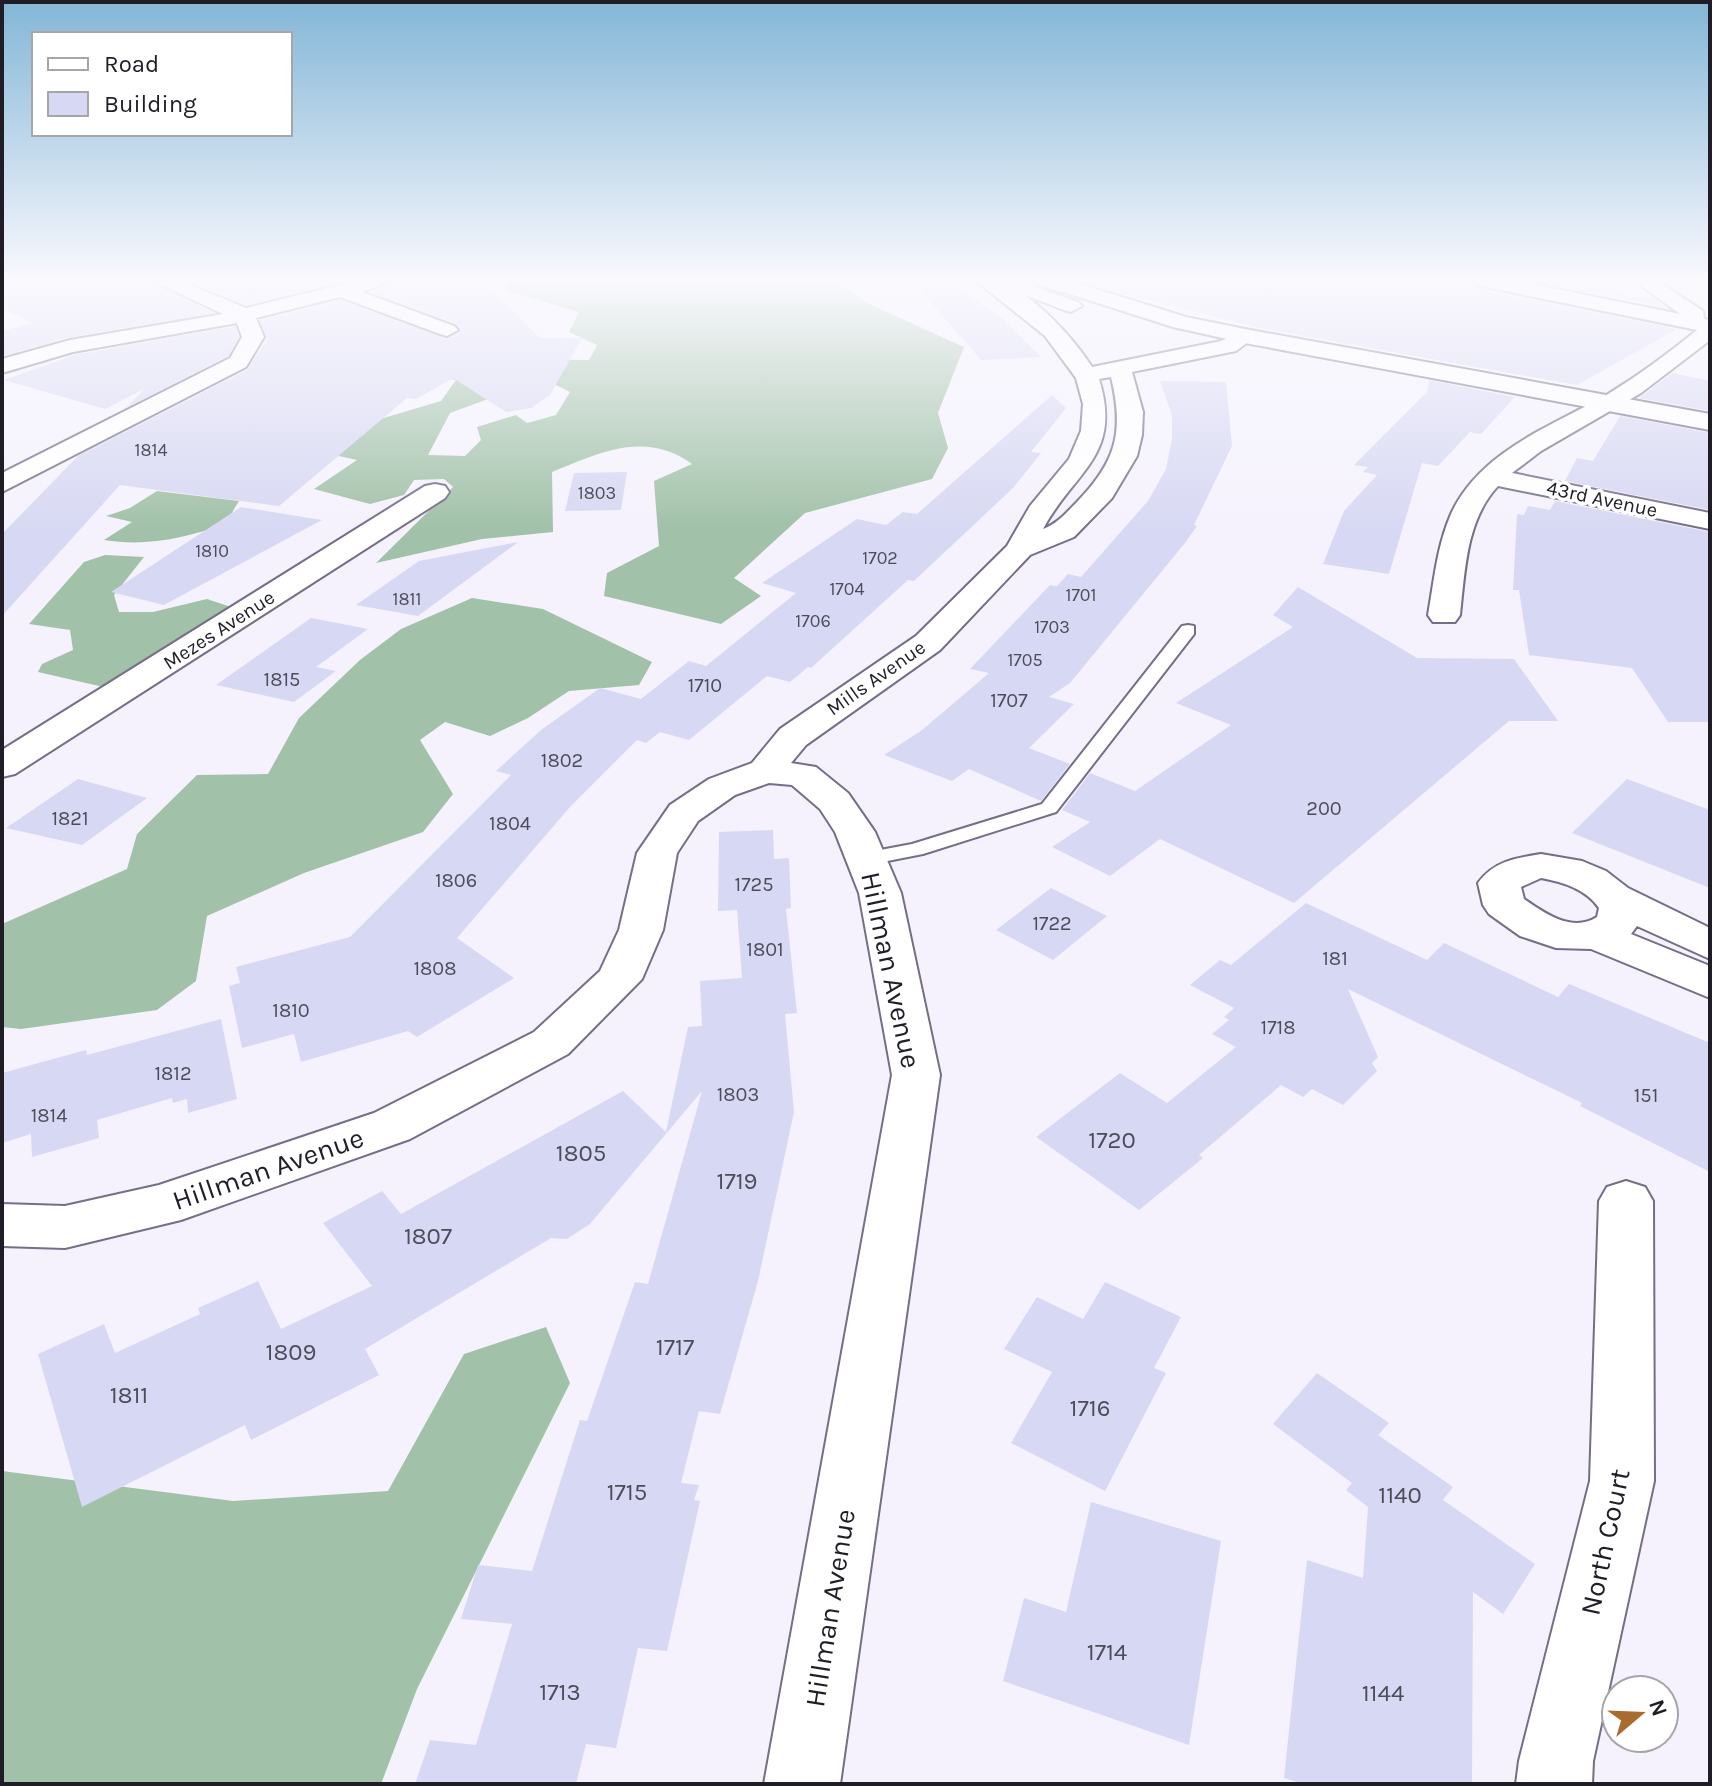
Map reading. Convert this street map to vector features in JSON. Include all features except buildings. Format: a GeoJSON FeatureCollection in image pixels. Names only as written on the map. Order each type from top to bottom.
{"type":"FeatureCollection","features":[{"type":"Feature","properties":{"kind":"street"},"geometry":{"type":"LineString","coordinates":[[2,484],[235,363]]}},
{"type":"Feature","properties":{"kind":"street"},"geometry":{"type":"LineString","coordinates":[[1020,549],[1028,522],[1061,489],[1084,456],[1094,426],[1094,400],[1079,363]]}},
{"type":"Feature","properties":{"kind":"street"},"geometry":{"type":"LineString","coordinates":[[1086,375],[1143,363]]}},
{"type":"Feature","properties":{"kind":"street"},"geometry":{"type":"LineString","coordinates":[[1320,363],[1383,380],[1547,406],[1607,405],[1710,422]]}},
{"type":"Feature","properties":{"kind":"street"},"geometry":{"type":"LineString","coordinates":[[1444,615],[1453,558],[1469,504],[1512,458],[1607,405],[1662,363]]}},
{"type":"Feature","properties":{"kind":"street"},"geometry":{"type":"LineString","coordinates":[[1020,549],[1064,531],[1102,492],[1124,456],[1131,412],[1120,369]]}},
{"type":"Feature","properties":{"kind":"street","name":"43rd Avenue"},"geometry":{"type":"LineString","coordinates":[[1493,477],[1710,521]]}},
{"type":"Feature","properties":{"kind":"street","name":"Mezes Avenue"},"geometry":{"type":"LineString","coordinates":[[2,766],[435,492]]}},
{"type":"Feature","properties":{"kind":"street","name":"Mills Avenue"},"geometry":{"type":"LineString","coordinates":[[765,771],[793,737],[928,643],[1020,549]]}},
{"type":"Feature","properties":{"kind":"street","name":"Hillman Avenue"},"geometry":{"type":"LineString","coordinates":[[2,1225],[65,1227],[162,1205],[392,1126],[551,1043],[619,979],[641,930],[657,853],[684,813],[722,787],[765,771],[803,775],[834,801],[855,832],[880,893],[916,1075],[802,1784]]}},
{"type":"Feature","properties":{"kind":"street"},"geometry":{"type":"LineString","coordinates":[[1710,945],[1607,917],[1710,983]]}},
{"type":"Feature","properties":{"kind":"street","name":"North Court"},"geometry":{"type":"LineString","coordinates":[[1554,1784],[1556,1761],[1622,1481],[1626,1201]]}},
{"type":"Feature","properties":{"kind":"lane"},"geometry":{"type":"LineString","coordinates":[[867,859],[916,850],[1049,808],[1188,630]]}},
{"type":"Feature","properties":{"kind":"green space"},"geometry":{"type":"Polygon","coordinates":[[[415,363],[958,363],[938,413],[948,448],[932,479],[805,513],[734,578],[761,596],[721,624],[604,596],[607,573],[659,546],[654,481],[692,464],[657,448],[622,448],[552,472],[553,532],[482,539],[376,563],[453,487],[444,479],[414,480],[404,495],[370,504],[314,489],[357,460],[312,450],[343,430],[441,401],[456,380],[410,368],[415,363]],[[548,381],[513,390],[450,413],[428,455],[465,456],[481,440],[477,427],[516,415],[527,423],[556,415],[570,392],[548,381]]]}},
{"type":"Feature","properties":{"kind":"green space"},"geometry":{"type":"Polygon","coordinates":[[[157,491],[239,501],[225,524],[195,533],[150,542],[104,540],[132,522],[106,516],[130,508],[157,491]]]}},
{"type":"Feature","properties":{"kind":"green space"},"geometry":{"type":"Polygon","coordinates":[[[105,555],[144,557],[114,595],[119,612],[153,612],[207,599],[231,607],[157,664],[108,688],[38,672],[42,664],[73,650],[70,630],[29,624],[84,562],[105,555]]]}},
{"type":"Feature","properties":{"kind":"green space"},"geometry":{"type":"Polygon","coordinates":[[[472,598],[543,609],[652,662],[639,685],[569,691],[528,718],[490,736],[445,722],[420,740],[453,794],[423,832],[304,873],[207,916],[196,981],[157,1010],[21,1029],[2,1027],[2,924],[127,869],[137,834],[197,775],[268,774],[299,718],[360,660],[401,629],[472,598]]]}},
{"type":"Feature","properties":{"kind":"green space"},"geometry":{"type":"Polygon","coordinates":[[[546,1327],[570,1383],[417,1689],[381,1784],[2,1784],[2,1471],[233,1501],[388,1491],[464,1354],[546,1327]]]}}]}
